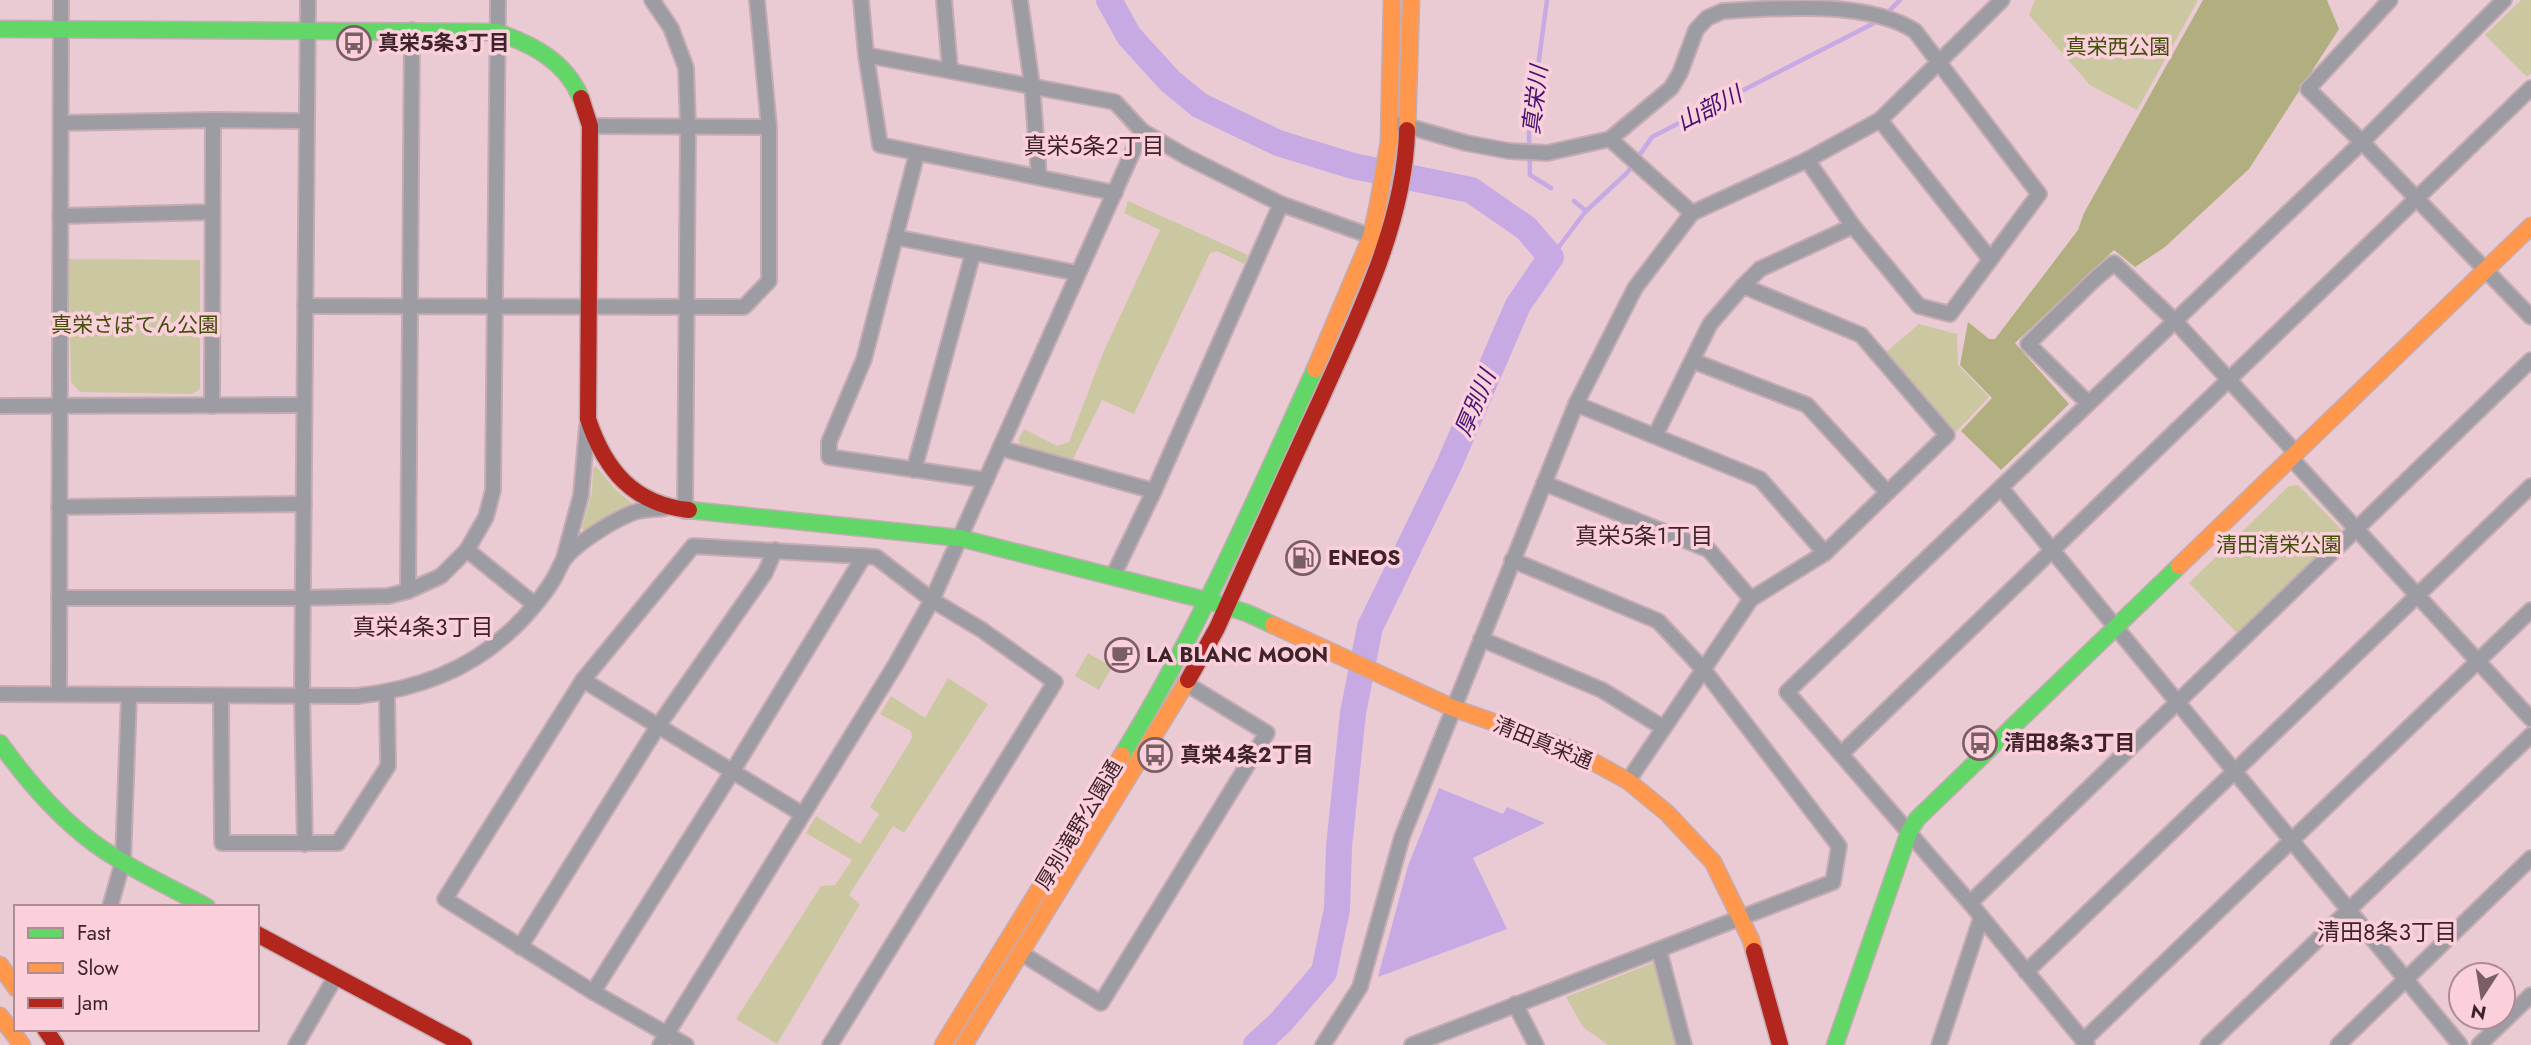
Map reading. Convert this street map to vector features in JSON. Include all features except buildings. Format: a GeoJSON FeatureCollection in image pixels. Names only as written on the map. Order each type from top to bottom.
{"type":"FeatureCollection","features":[{"type":"Feature","properties":{"kind":"street"},"geometry":{"type":"LineString","coordinates":[[59,694],[61,0]]}},
{"type":"Feature","properties":{"kind":"street"},"geometry":{"type":"LineString","coordinates":[[305,844],[302,696],[308,0]]}},
{"type":"Feature","properties":{"kind":"street"},"geometry":{"type":"LineString","coordinates":[[59,598],[388,596],[408,592],[441,576],[467,550],[486,517],[494,490],[498,0]]}},
{"type":"Feature","properties":{"kind":"street"},"geometry":{"type":"LineString","coordinates":[[652,0],[671,28],[686,68],[688,126],[685,511]]}},
{"type":"Feature","properties":{"kind":"street"},"geometry":{"type":"LineString","coordinates":[[305,306],[410,304],[589,308],[744,307],[769,281],[769,127],[757,0]]}},
{"type":"Feature","properties":{"kind":"street"},"geometry":{"type":"LineString","coordinates":[[861,0],[866,55],[880,145],[1115,193]]}},
{"type":"Feature","properties":{"kind":"street"},"geometry":{"type":"LineString","coordinates":[[944,0],[950,69]]}},
{"type":"Feature","properties":{"kind":"street"},"geometry":{"type":"LineString","coordinates":[[1020,0],[1032,85],[1039,177]]}},
{"type":"Feature","properties":{"kind":"street"},"geometry":{"type":"LineString","coordinates":[[1378,238],[1378,205],[1389,142],[1392,0]]}},
{"type":"Feature","properties":{"kind":"street"},"geometry":{"type":"LineString","coordinates":[[1378,238],[1395,208],[1407,144],[1411,0]]}},
{"type":"Feature","properties":{"kind":"street"},"geometry":{"type":"LineString","coordinates":[[1322,1045],[1360,987],[1402,837],[1576,404],[1635,288],[1692,214],[1807,160],[1880,120],[2002,0]]}},
{"type":"Feature","properties":{"kind":"street"},"geometry":{"type":"LineString","coordinates":[[2390,0],[2308,89],[2417,197],[2531,317]]}},
{"type":"Feature","properties":{"kind":"street"},"geometry":{"type":"LineString","coordinates":[[2504,0],[2362,142],[1787,692],[1909,832],[2085,1043],[2531,610]]}},
{"type":"Feature","properties":{"kind":"street"},"geometry":{"type":"LineString","coordinates":[[1390,121],[1466,143],[1510,151],[1547,153],[1614,143],[1671,88],[1680,73],[1696,30],[1707,18],[1723,11],[1842,5],[1901,19],[1915,31],[2039,194],[1950,314],[1919,306],[1853,226],[1807,160]]}},
{"type":"Feature","properties":{"kind":"street"},"geometry":{"type":"LineString","coordinates":[[0,29],[497,32],[545,50],[567,72],[585,107],[590,126],[769,127]]}},
{"type":"Feature","properties":{"kind":"street"},"geometry":{"type":"LineString","coordinates":[[408,592],[412,30]]}},
{"type":"Feature","properties":{"kind":"street"},"geometry":{"type":"LineString","coordinates":[[866,55],[1115,102],[1142,131],[1187,157],[1281,204],[1378,238]]}},
{"type":"Feature","properties":{"kind":"street"},"geometry":{"type":"LineString","coordinates":[[1841,754],[2531,88]]}},
{"type":"Feature","properties":{"kind":"street"},"geometry":{"type":"LineString","coordinates":[[212,406],[213,120]]}},
{"type":"Feature","properties":{"kind":"street"},"geometry":{"type":"LineString","coordinates":[[1880,120],[1990,260]]}},
{"type":"Feature","properties":{"kind":"street"},"geometry":{"type":"LineString","coordinates":[[61,123],[307,121]]}},
{"type":"Feature","properties":{"kind":"street","name":"清田真栄通"},"geometry":{"type":"LineString","coordinates":[[590,126],[588,419],[602,459],[617,478],[641,498],[667,508],[685,511],[960,538],[1228,606],[1453,708],[1570,749],[1628,781],[1667,813],[1713,862],[1742,917],[1755,951],[1780,1045]]}},
{"type":"Feature","properties":{"kind":"street"},"geometry":{"type":"LineString","coordinates":[[664,1040],[896,664],[932,600],[1142,131]]}},
{"type":"Feature","properties":{"kind":"street"},"geometry":{"type":"LineString","coordinates":[[1614,143],[1692,214]]}},
{"type":"Feature","properties":{"kind":"street"},"geometry":{"type":"LineString","coordinates":[[917,153],[864,359],[828,442],[829,457],[986,480]]}},
{"type":"Feature","properties":{"kind":"street"},"geometry":{"type":"LineString","coordinates":[[1113,576],[1154,491],[1281,204]]}},
{"type":"Feature","properties":{"kind":"street"},"geometry":{"type":"LineString","coordinates":[[60,216],[212,212]]}},
{"type":"Feature","properties":{"kind":"street"},"geometry":{"type":"LineString","coordinates":[[1655,436],[1710,324],[1743,286],[1760,269],[1853,226]]}},
{"type":"Feature","properties":{"kind":"street"},"geometry":{"type":"LineString","coordinates":[[1835,1045],[1909,832],[1917,819],[2531,226]]}},
{"type":"Feature","properties":{"kind":"street"},"geometry":{"type":"LineString","coordinates":[[895,237],[1077,273]]}},
{"type":"Feature","properties":{"kind":"street","name":"厚別滝野公園通"},"geometry":{"type":"LineString","coordinates":[[943,1045],[1150,710],[1209,601],[1335,325],[1378,238]]}},
{"type":"Feature","properties":{"kind":"street","name":"厚別滝野公園通"},"geometry":{"type":"LineString","coordinates":[[964,1045],[1185,683],[1228,606],[1371,287],[1378,238]]}},
{"type":"Feature","properties":{"kind":"street"},"geometry":{"type":"LineString","coordinates":[[914,470],[973,253]]}},
{"type":"Feature","properties":{"kind":"street"},"geometry":{"type":"LineString","coordinates":[[2088,403],[2028,344],[2114,263],[2175,321],[2357,529],[2531,719]]}},
{"type":"Feature","properties":{"kind":"street"},"geometry":{"type":"LineString","coordinates":[[1628,781],[1751,599],[1825,553],[1947,435],[1861,335],[1743,286]]}},
{"type":"Feature","properties":{"kind":"street"},"geometry":{"type":"LineString","coordinates":[[1969,903],[2531,360]]}},
{"type":"Feature","properties":{"kind":"street"},"geometry":{"type":"LineString","coordinates":[[1693,361],[1807,405],[1887,492]]}},
{"type":"Feature","properties":{"kind":"street"},"geometry":{"type":"LineString","coordinates":[[1576,404],[1760,478],[1825,553]]}},
{"type":"Feature","properties":{"kind":"street"},"geometry":{"type":"LineString","coordinates":[[0,406],[60,408],[304,405]]}},
{"type":"Feature","properties":{"kind":"street"},"geometry":{"type":"LineString","coordinates":[[0,694],[357,696],[387,693],[446,675],[479,656],[508,633],[553,580],[564,559],[581,495],[588,419]]}},
{"type":"Feature","properties":{"kind":"street"},"geometry":{"type":"LineString","coordinates":[[1000,449],[1154,491]]}},
{"type":"Feature","properties":{"kind":"street"},"geometry":{"type":"LineString","coordinates":[[1544,483],[1709,550],[1751,599]]}},
{"type":"Feature","properties":{"kind":"street"},"geometry":{"type":"LineString","coordinates":[[2026,972],[2531,486]]}},
{"type":"Feature","properties":{"kind":"street"},"geometry":{"type":"LineString","coordinates":[[2001,488],[2460,1045]]}},
{"type":"Feature","properties":{"kind":"street"},"geometry":{"type":"LineString","coordinates":[[60,507],[303,505]]}},
{"type":"Feature","properties":{"kind":"street"},"geometry":{"type":"LineString","coordinates":[[564,559],[605,526],[639,511],[667,508]]}},
{"type":"Feature","properties":{"kind":"street"},"geometry":{"type":"LineString","coordinates":[[687,1045],[664,1040],[445,899],[583,680],[693,546],[876,557],[932,600],[982,630],[1055,682],[830,1045]]}},
{"type":"Feature","properties":{"kind":"street"},"geometry":{"type":"LineString","coordinates":[[467,550],[534,604]]}},
{"type":"Feature","properties":{"kind":"street"},"geometry":{"type":"LineString","coordinates":[[520,947],[658,726],[765,573],[775,550]]}},
{"type":"Feature","properties":{"kind":"street"},"geometry":{"type":"LineString","coordinates":[[593,992],[864,556]]}},
{"type":"Feature","properties":{"kind":"street"},"geometry":{"type":"LineString","coordinates":[[1412,1045],[1429,1042],[1516,1004],[1833,882],[1839,846],[1704,670],[1658,621],[1512,560]]}},
{"type":"Feature","properties":{"kind":"street"},"geometry":{"type":"LineString","coordinates":[[1481,639],[1602,690],[1662,727]]}},
{"type":"Feature","properties":{"kind":"street"},"geometry":{"type":"LineString","coordinates":[[583,680],[802,814]]}},
{"type":"Feature","properties":{"kind":"street"},"geometry":{"type":"LineString","coordinates":[[1021,953],[1101,1003],[1267,733],[1185,683]]}},
{"type":"Feature","properties":{"kind":"street"},"geometry":{"type":"LineString","coordinates":[[221,695],[222,844],[305,844],[338,843],[388,766],[387,693]]}},
{"type":"Feature","properties":{"kind":"street"},"geometry":{"type":"LineString","coordinates":[[111,905],[123,861],[129,695]]}},
{"type":"Feature","properties":{"kind":"street"},"geometry":{"type":"LineString","coordinates":[[2208,1045],[2531,735]]}},
{"type":"Feature","properties":{"kind":"street"},"geometry":{"type":"LineString","coordinates":[[0,743],[18,770],[44,800],[83,835],[123,861],[203,905]]}},
{"type":"Feature","properties":{"kind":"street"},"geometry":{"type":"LineString","coordinates":[[2338,1045],[2531,859]]}},
{"type":"Feature","properties":{"kind":"street"},"geometry":{"type":"LineString","coordinates":[[1944,1042],[1981,918]]}},
{"type":"Feature","properties":{"kind":"street"},"geometry":{"type":"LineString","coordinates":[[259,935],[464,1045]]}},
{"type":"Feature","properties":{"kind":"street"},"geometry":{"type":"LineString","coordinates":[[1659,950],[1684,1045]]}},
{"type":"Feature","properties":{"kind":"street"},"geometry":{"type":"LineString","coordinates":[[0,965],[14,985]]}},
{"type":"Feature","properties":{"kind":"street"},"geometry":{"type":"LineString","coordinates":[[296,1045],[336,976]]}},
{"type":"Feature","properties":{"kind":"street"},"geometry":{"type":"LineString","coordinates":[[2479,1045],[2531,995]]}},
{"type":"Feature","properties":{"kind":"street"},"geometry":{"type":"LineString","coordinates":[[1516,1004],[1536,1045]]}},
{"type":"Feature","properties":{"kind":"street"},"geometry":{"type":"LineString","coordinates":[[0,1016],[22,1045]]}},
{"type":"Feature","properties":{"kind":"green space","name":"真栄西公園"},"geometry":{"type":"Polygon","coordinates":[[[2035,0],[2198,0],[2137,110],[2090,85],[2029,15],[2035,0]]]}},
{"type":"Feature","properties":{"kind":"green space"},"geometry":{"type":"Polygon","coordinates":[[[2521,0],[2531,0],[2531,74],[2527,77],[2485,35],[2521,0]]]}},
{"type":"Feature","properties":{"kind":"green space"},"geometry":{"type":"Polygon","coordinates":[[[1128,201],[1248,255],[1244,264],[1217,251],[1210,253],[1134,414],[1102,400],[1073,459],[1022,446],[1018,440],[1024,429],[1057,446],[1069,442],[1103,353],[1160,230],[1124,213],[1128,201]]]}},
{"type":"Feature","properties":{"kind":"green space","name":"真栄さぼてん公園"},"geometry":{"type":"Polygon","coordinates":[[[68,259],[200,260],[200,389],[192,394],[80,392],[71,382],[68,259]]]}},
{"type":"Feature","properties":{"kind":"green space"},"geometry":{"type":"Polygon","coordinates":[[[1919,324],[1957,334],[1958,365],[1989,397],[1956,432],[1885,353],[1919,324]]]}},
{"type":"Feature","properties":{"kind":"green space"},"geometry":{"type":"Polygon","coordinates":[[[596,466],[615,489],[633,504],[585,532],[582,528],[592,491],[593,468],[596,466]]]}},
{"type":"Feature","properties":{"kind":"green space","name":"清田清栄公園"},"geometry":{"type":"Polygon","coordinates":[[[2298,485],[2341,529],[2340,535],[2237,633],[2189,583],[2289,486],[2298,485]]]}},
{"type":"Feature","properties":{"kind":"green space"},"geometry":{"type":"Polygon","coordinates":[[[1088,653],[1112,667],[1099,690],[1075,676],[1088,653]]]}},
{"type":"Feature","properties":{"kind":"green space"},"geometry":{"type":"Polygon","coordinates":[[[948,678],[988,704],[904,833],[893,826],[849,895],[860,904],[777,1044],[736,1019],[821,886],[835,885],[852,860],[806,833],[816,816],[860,844],[879,814],[870,807],[912,738],[911,731],[880,714],[891,696],[925,718],[948,678]]]}},
{"type":"Feature","properties":{"kind":"green space"},"geometry":{"type":"Polygon","coordinates":[[[1655,962],[1681,1045],[1608,1045],[1583,1027],[1566,997],[1655,962]]]}},
{"type":"Feature","properties":{"kind":"shaded area"},"geometry":{"type":"Polygon","coordinates":[[[2203,0],[2327,0],[2339,29],[2249,169],[2165,247],[2135,267],[2114,250],[2015,343],[2069,404],[2001,470],[1961,431],[1992,398],[1960,365],[1968,322],[1989,339],[1995,339],[2078,230],[2084,213],[2203,0]]]}},
{"type":"Feature","properties":{"kind":"shaded area"},"geometry":{"type":"Polygon","coordinates":[[[1439,788],[1503,814],[1507,807],[1545,823],[1473,858],[1507,929],[1378,977],[1408,866],[1439,788]]]}},
{"type":"Feature","properties":{"kind":"waterway","name":"厚別川"},"geometry":{"type":"LineString","coordinates":[[1109,0],[1129,36],[1170,81],[1199,105],[1278,143],[1353,166],[1471,190],[1526,228],[1551,257],[1518,305],[1449,465],[1370,627],[1353,713],[1339,847],[1337,909],[1324,972],[1280,1023],[1256,1045]]}},
{"type":"Feature","properties":{"kind":"waterway","name":"真栄川"},"geometry":{"type":"LineString","coordinates":[[1547,0],[1529,134],[1530,175],[1551,188]]}},
{"type":"Feature","properties":{"kind":"waterway","name":"山部川"},"geometry":{"type":"LineString","coordinates":[[1886,14],[1900,0]]}},
{"type":"Feature","properties":{"kind":"waterway","name":"山部川"},"geometry":{"type":"LineString","coordinates":[[1551,257],[1586,211],[1627,173],[1652,137],[1880,20]]}},
{"type":"Feature","properties":{"kind":"waterway","name":"真栄川"},"geometry":{"type":"LineString","coordinates":[[1574,201],[1586,211]]}},
{"type":"Feature","properties":{"kind":"traffic: fast"},"geometry":{"type":"LineString","coordinates":[[0,29],[497,32],[547,56],[566,74],[581,98]]}},
{"type":"Feature","properties":{"kind":"traffic: fast"},"geometry":{"type":"LineString","coordinates":[[1122,755],[1201,613],[1315,369]]}},
{"type":"Feature","properties":{"kind":"traffic: fast"},"geometry":{"type":"LineString","coordinates":[[689,510],[960,538],[1209,601],[1247,613],[1273,625]]}},
{"type":"Feature","properties":{"kind":"traffic: fast"},"geometry":{"type":"LineString","coordinates":[[1835,1045],[1909,832],[1917,819],[2179,566]]}},
{"type":"Feature","properties":{"kind":"traffic: fast"},"geometry":{"type":"LineString","coordinates":[[0,743],[43,797],[81,833],[122,862],[203,905]]}},
{"type":"Feature","properties":{"kind":"traffic: slow"},"geometry":{"type":"LineString","coordinates":[[1315,369],[1371,237],[1378,205],[1389,142],[1392,0]]}},
{"type":"Feature","properties":{"kind":"traffic: slow"},"geometry":{"type":"LineString","coordinates":[[1407,130],[1411,0]]}},
{"type":"Feature","properties":{"kind":"traffic: slow"},"geometry":{"type":"LineString","coordinates":[[2179,566],[2531,226]]}},
{"type":"Feature","properties":{"kind":"traffic: slow"},"geometry":{"type":"LineString","coordinates":[[1273,625],[1453,708],[1570,749],[1628,781],[1667,813],[1713,862],[1754,951]]}},
{"type":"Feature","properties":{"kind":"traffic: slow"},"geometry":{"type":"LineString","coordinates":[[964,1045],[1188,680]]}},
{"type":"Feature","properties":{"kind":"traffic: slow"},"geometry":{"type":"LineString","coordinates":[[943,1045],[1122,755]]}},
{"type":"Feature","properties":{"kind":"traffic: slow"},"geometry":{"type":"LineString","coordinates":[[0,965],[14,985]]}},
{"type":"Feature","properties":{"kind":"traffic: slow"},"geometry":{"type":"LineString","coordinates":[[0,1016],[22,1045]]}},
{"type":"Feature","properties":{"kind":"traffic: jam"},"geometry":{"type":"LineString","coordinates":[[581,98],[590,126],[588,419],[603,454],[624,481],[652,500],[689,510]]}},
{"type":"Feature","properties":{"kind":"traffic: jam"},"geometry":{"type":"LineString","coordinates":[[1188,680],[1217,628],[1377,269],[1398,200],[1407,130]]}},
{"type":"Feature","properties":{"kind":"traffic: jam"},"geometry":{"type":"LineString","coordinates":[[259,935],[464,1045]]}},
{"type":"Feature","properties":{"kind":"traffic: jam"},"geometry":{"type":"LineString","coordinates":[[1754,951],[1780,1045]]}},
{"type":"Feature","properties":{"kind":"traffic: jam"},"geometry":{"type":"LineString","coordinates":[[46,1031],[56,1045]]}},
{"type":"Feature","properties":{"kind":"place","name":"真栄5条3丁目"},"geometry":{"type":"Point","coordinates":[354,43]}},
{"type":"Feature","properties":{"kind":"place","name":"ENEOS"},"geometry":{"type":"Point","coordinates":[1303,558]}},
{"type":"Feature","properties":{"kind":"place","name":"LA BLANC MOON"},"geometry":{"type":"Point","coordinates":[1122,655]}},
{"type":"Feature","properties":{"kind":"place","name":"清田8条3丁目"},"geometry":{"type":"Point","coordinates":[1980,743]}},
{"type":"Feature","properties":{"kind":"place","name":"真栄4条2丁目"},"geometry":{"type":"Point","coordinates":[1155,755]}},
{"type":"Feature","properties":{"kind":"district","name":"真栄5条2丁目"},"geometry":{"type":"Point","coordinates":[1094,146]}},
{"type":"Feature","properties":{"kind":"district","name":"真栄5条1丁目"},"geometry":{"type":"Point","coordinates":[1644,536]}},
{"type":"Feature","properties":{"kind":"district","name":"真栄4条3丁目"},"geometry":{"type":"Point","coordinates":[423,627]}},
{"type":"Feature","properties":{"kind":"district","name":"清田8条3丁目"},"geometry":{"type":"Point","coordinates":[2387,932]}}]}
